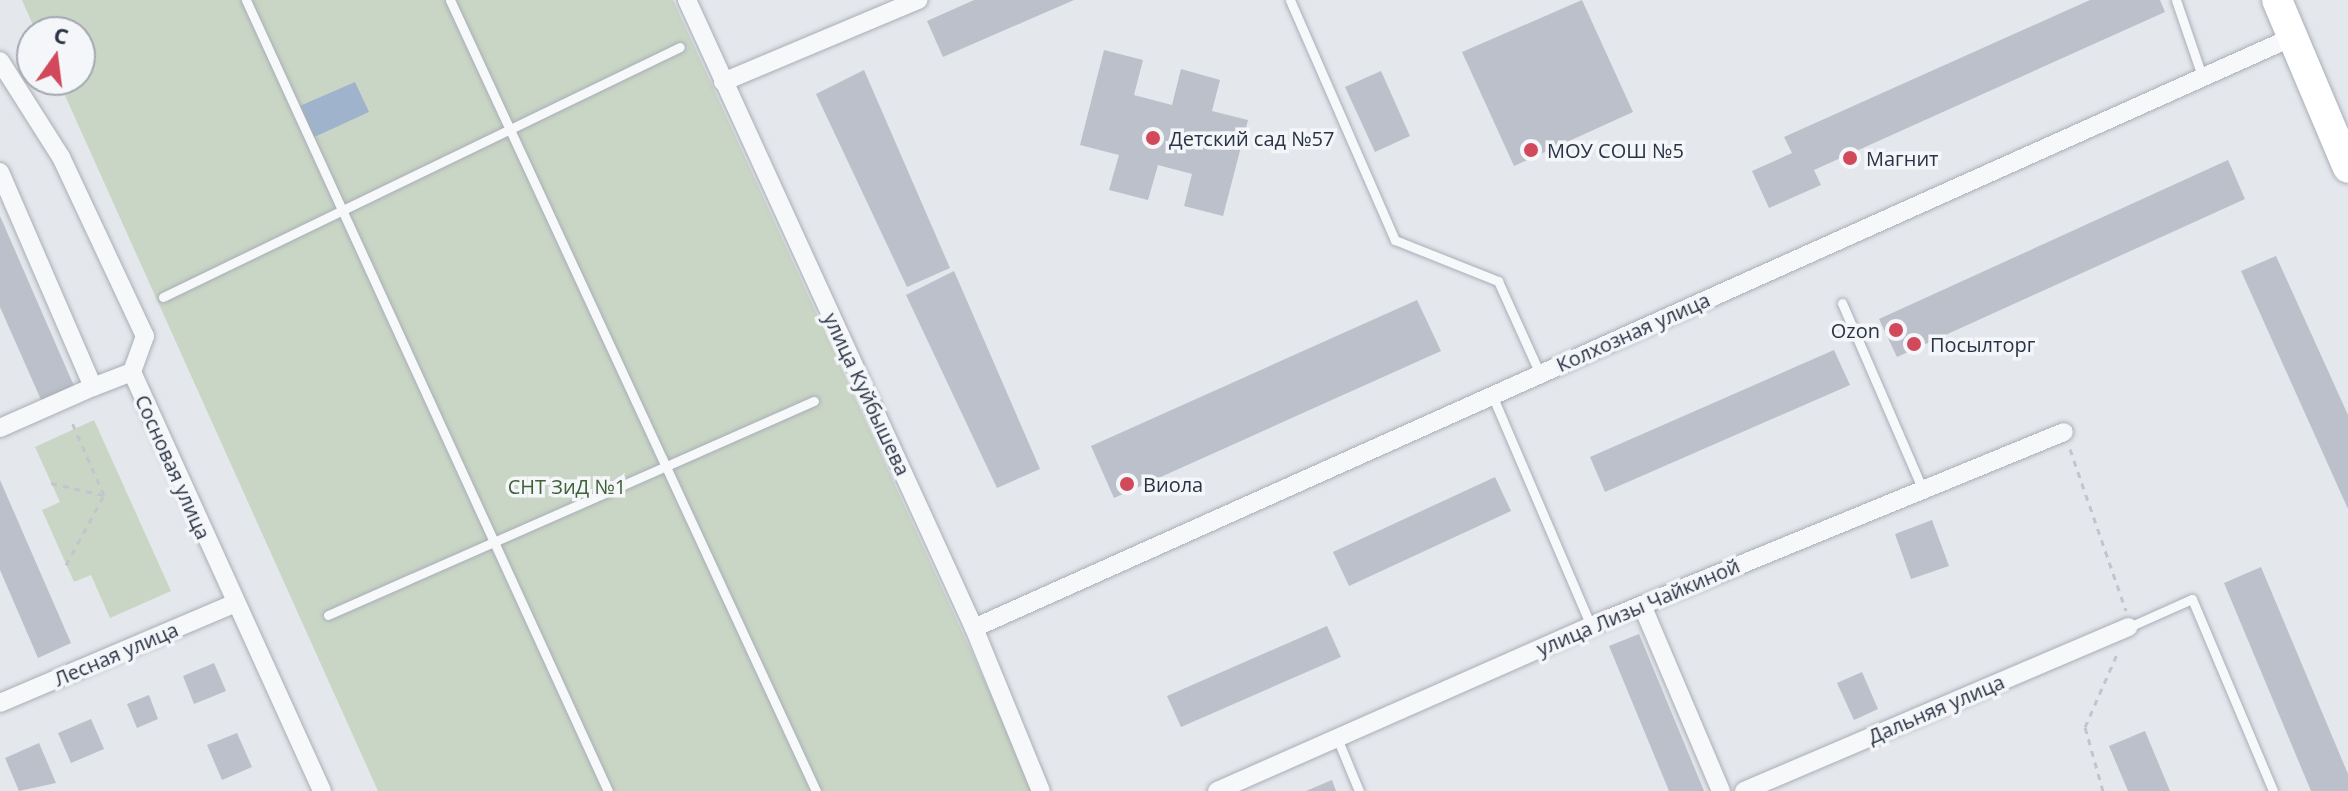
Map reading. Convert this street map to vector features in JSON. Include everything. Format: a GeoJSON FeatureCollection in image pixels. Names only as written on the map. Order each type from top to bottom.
{"type":"FeatureCollection","features":[{"type":"Feature","properties":{"kind":"main road"},"geometry":{"type":"LineString","coordinates":[[2277,0],[2348,168]]}},
{"type":"Feature","properties":{"kind":"street","name":"улица Куйбышева"},"geometry":{"type":"LineString","coordinates":[[687,0],[974,628],[1041,791]]}},
{"type":"Feature","properties":{"kind":"street"},"geometry":{"type":"LineString","coordinates":[[723,82],[918,0]]}},
{"type":"Feature","properties":{"kind":"street","name":"Колхозная улица"},"geometry":{"type":"LineString","coordinates":[[974,628],[2293,37]]}},
{"type":"Feature","properties":{"kind":"street","name":"Сосновая улица"},"geometry":{"type":"LineString","coordinates":[[0,61],[61,157],[145,336],[132,372],[233,604],[322,791]]}},
{"type":"Feature","properties":{"kind":"street"},"geometry":{"type":"LineString","coordinates":[[0,172],[93,387]]}},
{"type":"Feature","properties":{"kind":"street"},"geometry":{"type":"LineString","coordinates":[[0,428],[132,372]]}},
{"type":"Feature","properties":{"kind":"street","name":"улица Лизы Чайкиной"},"geometry":{"type":"LineString","coordinates":[[1217,791],[1591,626],[2064,432]]}},
{"type":"Feature","properties":{"kind":"street","name":"Лесная улица"},"geometry":{"type":"LineString","coordinates":[[0,703],[233,604]]}},
{"type":"Feature","properties":{"kind":"street"},"geometry":{"type":"LineString","coordinates":[[1642,605],[1721,791]]}},
{"type":"Feature","properties":{"kind":"street","name":"Дальняя улица"},"geometry":{"type":"LineString","coordinates":[[1744,791],[2129,627]]}},
{"type":"Feature","properties":{"kind":"lane"},"geometry":{"type":"LineString","coordinates":[[246,0],[608,791]]}},
{"type":"Feature","properties":{"kind":"lane"},"geometry":{"type":"LineString","coordinates":[[450,0],[816,791]]}},
{"type":"Feature","properties":{"kind":"lane"},"geometry":{"type":"LineString","coordinates":[[1290,0],[1395,240],[1498,281],[1540,374]]}},
{"type":"Feature","properties":{"kind":"lane"},"geometry":{"type":"LineString","coordinates":[[2176,0],[2202,76]]}},
{"type":"Feature","properties":{"kind":"lane"},"geometry":{"type":"LineString","coordinates":[[163,297],[680,47]]}},
{"type":"Feature","properties":{"kind":"lane"},"geometry":{"type":"LineString","coordinates":[[1842,303],[1923,490]]}},
{"type":"Feature","properties":{"kind":"lane"},"geometry":{"type":"LineString","coordinates":[[1492,395],[1591,626]]}},
{"type":"Feature","properties":{"kind":"lane"},"geometry":{"type":"LineString","coordinates":[[328,615],[494,542],[668,471],[814,401]]}},
{"type":"Feature","properties":{"kind":"lane"},"geometry":{"type":"LineString","coordinates":[[2129,627],[2192,599],[2273,791]]}},
{"type":"Feature","properties":{"kind":"lane"},"geometry":{"type":"LineString","coordinates":[[1337,738],[1359,791]]}},
{"type":"Feature","properties":{"kind":"path"},"geometry":{"type":"LineString","coordinates":[[62,400],[104,495]]}},
{"type":"Feature","properties":{"kind":"path"},"geometry":{"type":"LineString","coordinates":[[2064,432],[2122,582],[2129,627],[2085,727],[2103,791]]}},
{"type":"Feature","properties":{"kind":"path"},"geometry":{"type":"LineString","coordinates":[[51,483],[104,495]]}},
{"type":"Feature","properties":{"kind":"path"},"geometry":{"type":"LineString","coordinates":[[66,565],[104,495]]}},
{"type":"Feature","properties":{"kind":"green space","name":"СНТ ЗиД №1"},"geometry":{"type":"Polygon","coordinates":[[[22,0],[673,0],[1035,791],[378,791],[65,96],[96,96],[96,16],[29,16],[22,0]]]}},
{"type":"Feature","properties":{"kind":"green space"},"geometry":{"type":"Polygon","coordinates":[[[94,420],[171,591],[110,618],[91,575],[74,582],[42,510],[60,502],[35,447],[94,420]]]}},
{"type":"Feature","properties":{"kind":"water"},"geometry":{"type":"Polygon","coordinates":[[[355,82],[369,112],[310,139],[295,108],[355,82]]]}},
{"type":"Feature","properties":{"kind":"building"},"geometry":{"type":"Polygon","coordinates":[[[974,0],[1074,0],[943,57],[927,21],[974,0]]]}},
{"type":"Feature","properties":{"kind":"building"},"geometry":{"type":"Polygon","coordinates":[[[1582,0],[1633,112],[1514,166],[1462,52],[1582,0]]]}},
{"type":"Feature","properties":{"kind":"building"},"geometry":{"type":"Polygon","coordinates":[[[2090,0],[2160,0],[2165,12],[1814,170],[1821,185],[1769,208],[1752,171],[1792,153],[1784,137],[2090,0]]]}},
{"type":"Feature","properties":{"kind":"building"},"geometry":{"type":"Polygon","coordinates":[[[1104,50],[1143,60],[1134,95],[1172,105],[1181,69],[1220,80],[1212,111],[1248,120],[1223,216],[1184,206],[1192,174],[1158,165],[1148,200],[1109,190],[1119,155],[1080,145],[1104,50]]]}},
{"type":"Feature","properties":{"kind":"building"},"geometry":{"type":"Polygon","coordinates":[[[864,70],[950,268],[907,287],[816,94],[864,70]]]}},
{"type":"Feature","properties":{"kind":"building"},"geometry":{"type":"Polygon","coordinates":[[[1381,71],[1410,136],[1375,152],[1345,87],[1381,71]]]}},
{"type":"Feature","properties":{"kind":"building"},"geometry":{"type":"Polygon","coordinates":[[[2228,160],[2245,199],[1897,357],[1879,319],[2228,160]]]}},
{"type":"Feature","properties":{"kind":"building"},"geometry":{"type":"Polygon","coordinates":[[[0,216],[74,386],[42,402],[0,307],[0,216]]]}},
{"type":"Feature","properties":{"kind":"building"},"geometry":{"type":"Polygon","coordinates":[[[2276,256],[2348,415],[2348,509],[2241,271],[2276,256]]]}},
{"type":"Feature","properties":{"kind":"building"},"geometry":{"type":"Polygon","coordinates":[[[954,271],[1040,469],[997,488],[906,295],[954,271]]]}},
{"type":"Feature","properties":{"kind":"building"},"geometry":{"type":"Polygon","coordinates":[[[1417,300],[1441,351],[1114,498],[1091,446],[1417,300]]]}},
{"type":"Feature","properties":{"kind":"building"},"geometry":{"type":"Polygon","coordinates":[[[1834,350],[1850,385],[1605,492],[1590,457],[1834,350]]]}},
{"type":"Feature","properties":{"kind":"building"},"geometry":{"type":"Polygon","coordinates":[[[1495,477],[1511,511],[1349,586],[1333,552],[1495,477]]]}},
{"type":"Feature","properties":{"kind":"building"},"geometry":{"type":"Polygon","coordinates":[[[0,480],[71,643],[38,658],[0,570],[0,480]]]}},
{"type":"Feature","properties":{"kind":"building"},"geometry":{"type":"Polygon","coordinates":[[[1932,520],[1949,566],[1911,579],[1895,534],[1932,520]]]}},
{"type":"Feature","properties":{"kind":"building"},"geometry":{"type":"Polygon","coordinates":[[[2261,567],[2348,774],[2348,791],[2311,791],[2224,583],[2261,567]]]}},
{"type":"Feature","properties":{"kind":"building"},"geometry":{"type":"Polygon","coordinates":[[[1327,626],[1341,657],[1181,727],[1167,696],[1327,626]]]}},
{"type":"Feature","properties":{"kind":"building"},"geometry":{"type":"Polygon","coordinates":[[[1639,634],[1704,791],[1669,791],[1609,646],[1639,634]]]}},
{"type":"Feature","properties":{"kind":"building"},"geometry":{"type":"Polygon","coordinates":[[[214,663],[226,691],[194,704],[183,676],[214,663]]]}},
{"type":"Feature","properties":{"kind":"building"},"geometry":{"type":"Polygon","coordinates":[[[1862,672],[1878,709],[1854,720],[1837,683],[1862,672]]]}},
{"type":"Feature","properties":{"kind":"building"},"geometry":{"type":"Polygon","coordinates":[[[149,695],[158,719],[137,728],[127,704],[149,695]]]}},
{"type":"Feature","properties":{"kind":"building"},"geometry":{"type":"Polygon","coordinates":[[[91,719],[104,749],[71,763],[58,733],[91,719]]]}},
{"type":"Feature","properties":{"kind":"building"},"geometry":{"type":"Polygon","coordinates":[[[2145,731],[2170,791],[2128,791],[2109,746],[2145,731]]]}},
{"type":"Feature","properties":{"kind":"building"},"geometry":{"type":"Polygon","coordinates":[[[237,733],[252,767],[222,780],[207,745],[237,733]]]}},
{"type":"Feature","properties":{"kind":"building"},"geometry":{"type":"Polygon","coordinates":[[[39,743],[56,783],[19,791],[5,758],[39,743]]]}},
{"type":"Feature","properties":{"kind":"building"},"geometry":{"type":"Polygon","coordinates":[[[1332,780],[1336,791],[1306,791],[1332,780]]]}},
{"type":"Feature","properties":{"kind":"place","name":"Детский сад №57"},"geometry":{"type":"Point","coordinates":[1153,138]}},
{"type":"Feature","properties":{"kind":"place","name":"МОУ СОШ №5"},"geometry":{"type":"Point","coordinates":[1531,150]}},
{"type":"Feature","properties":{"kind":"place","name":"Магнит"},"geometry":{"type":"Point","coordinates":[1850,158]}},
{"type":"Feature","properties":{"kind":"place","name":"Ozon"},"geometry":{"type":"Point","coordinates":[1896,330]}},
{"type":"Feature","properties":{"kind":"place","name":"Посылторг"},"geometry":{"type":"Point","coordinates":[1914,344]}},
{"type":"Feature","properties":{"kind":"place","name":"Виола"},"geometry":{"type":"Point","coordinates":[1127,484]}}]}
